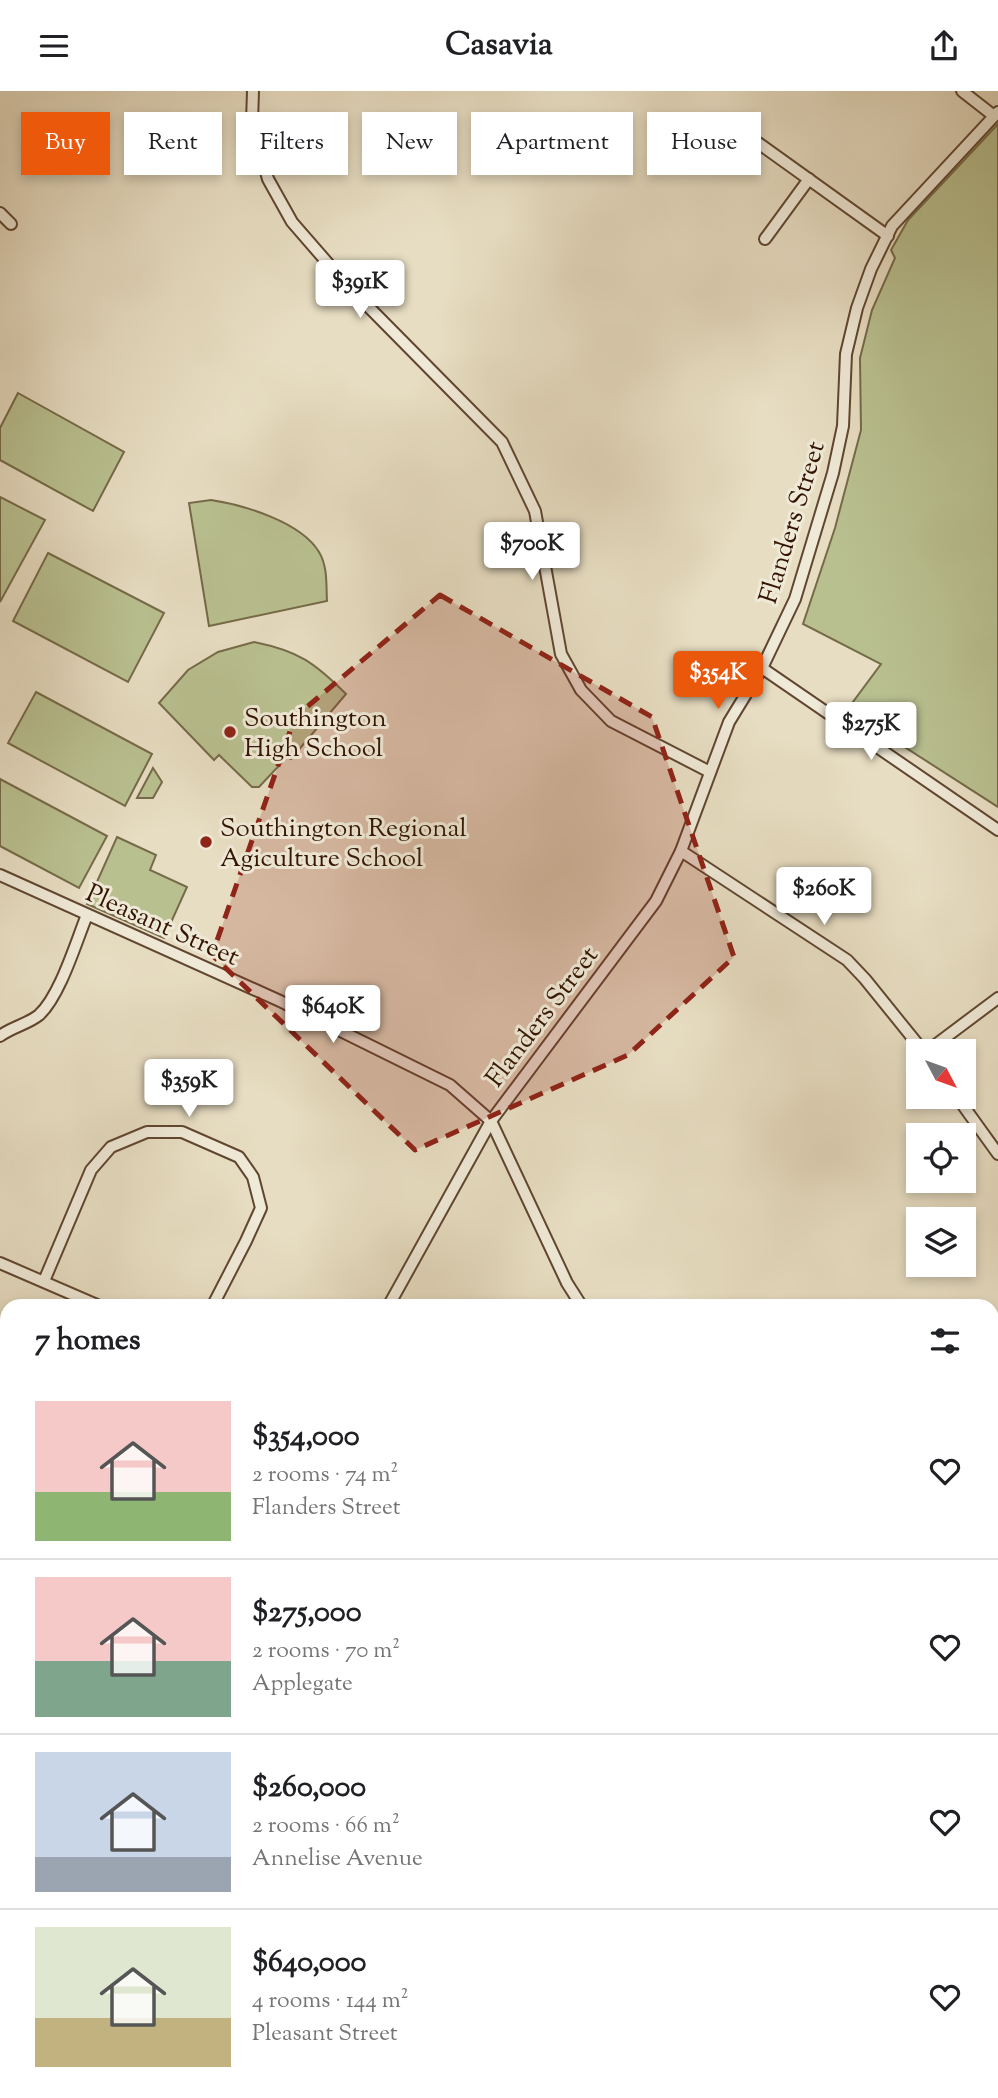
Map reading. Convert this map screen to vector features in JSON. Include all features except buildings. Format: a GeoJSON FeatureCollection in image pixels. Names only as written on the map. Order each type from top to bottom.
{"type":"FeatureCollection","features":[{"type":"Feature","properties":{"kind":"street"},"geometry":{"type":"LineString","coordinates":[[253,91],[253,122],[268,179],[292,222],[345,283],[502,442],[535,511],[561,654],[581,690],[611,721],[710,772]]}},
{"type":"Feature","properties":{"kind":"street"},"geometry":{"type":"LineString","coordinates":[[962,91],[996,114]]}},
{"type":"Feature","properties":{"kind":"street","name":"Flanders Street"},"geometry":{"type":"LineString","coordinates":[[392,1299],[491,1121],[656,901],[681,851],[729,722],[762,668],[795,599],[833,474],[843,426],[846,354],[857,308],[872,269],[892,226],[996,114]]}},
{"type":"Feature","properties":{"kind":"street"},"geometry":{"type":"LineString","coordinates":[[761,145],[888,236]]}},
{"type":"Feature","properties":{"kind":"street"},"geometry":{"type":"LineString","coordinates":[[765,239],[809,179]]}},
{"type":"Feature","properties":{"kind":"street"},"geometry":{"type":"LineString","coordinates":[[0,213],[11,225]]}},
{"type":"Feature","properties":{"kind":"street"},"geometry":{"type":"LineString","coordinates":[[762,668],[998,830]]}},
{"type":"Feature","properties":{"kind":"street"},"geometry":{"type":"LineString","coordinates":[[681,851],[847,960],[914,1039]]}},
{"type":"Feature","properties":{"kind":"street","name":"Pleasant Street"},"geometry":{"type":"LineString","coordinates":[[0,875],[280,1001],[450,1085],[491,1121],[567,1283],[577,1299]]}},
{"type":"Feature","properties":{"kind":"street"},"geometry":{"type":"LineString","coordinates":[[0,1036],[10,1028],[38,1016],[54,996],[87,915]]}},
{"type":"Feature","properties":{"kind":"street"},"geometry":{"type":"LineString","coordinates":[[942,1039],[998,997]]}},
{"type":"Feature","properties":{"kind":"street"},"geometry":{"type":"LineString","coordinates":[[966,1109],[998,1154]]}},
{"type":"Feature","properties":{"kind":"street"},"geometry":{"type":"LineString","coordinates":[[44,1281],[91,1170],[111,1147],[147,1132],[182,1132],[239,1157],[253,1177],[261,1207],[247,1241],[216,1299]]}},
{"type":"Feature","properties":{"kind":"street"},"geometry":{"type":"LineString","coordinates":[[0,1263],[84,1299]]}},
{"type":"Feature","properties":{"kind":"highlighted area"},"geometry":{"type":"Polygon","coordinates":[[[440,595],[652,717],[734,957],[628,1055],[415,1150],[212,955],[295,717],[440,595]]]}},
{"type":"Feature","properties":{"kind":"green space"},"geometry":{"type":"Polygon","coordinates":[[[998,124],[998,807],[847,710],[881,664],[803,624],[835,528],[861,430],[860,358],[872,310],[895,258],[891,250],[908,220],[998,124]]]}},
{"type":"Feature","properties":{"kind":"green space"},"geometry":{"type":"Polygon","coordinates":[[[18,393],[124,452],[93,511],[0,460],[0,428],[18,393]]]}},
{"type":"Feature","properties":{"kind":"green space"},"geometry":{"type":"Polygon","coordinates":[[[0,497],[45,520],[0,602],[0,497]]]}},
{"type":"Feature","properties":{"kind":"green space"},"geometry":{"type":"Polygon","coordinates":[[[211,500],[271,517],[311,541],[324,564],[327,601],[209,626],[189,503],[211,500]]]}},
{"type":"Feature","properties":{"kind":"green space"},"geometry":{"type":"Polygon","coordinates":[[[48,553],[164,613],[128,682],[13,621],[48,553]]]}},
{"type":"Feature","properties":{"kind":"green space"},"geometry":{"type":"Polygon","coordinates":[[[254,642],[282,649],[304,659],[346,694],[291,759],[287,757],[259,787],[252,787],[219,755],[214,760],[159,703],[188,670],[218,652],[254,642]]]}},
{"type":"Feature","properties":{"kind":"green space"},"geometry":{"type":"Polygon","coordinates":[[[36,692],[152,754],[125,806],[8,743],[36,692]]]}},
{"type":"Feature","properties":{"kind":"green space"},"geometry":{"type":"Polygon","coordinates":[[[153,768],[162,782],[153,798],[137,798],[153,768]]]}},
{"type":"Feature","properties":{"kind":"green space"},"geometry":{"type":"Polygon","coordinates":[[[0,779],[107,836],[79,888],[0,846],[0,779]]]}},
{"type":"Feature","properties":{"kind":"green space"},"geometry":{"type":"Polygon","coordinates":[[[117,837],[156,855],[150,870],[187,887],[164,938],[87,904],[117,837]]]}},
{"type":"Feature","properties":{"kind":"place","name":"Southington High School"},"geometry":{"type":"Point","coordinates":[230,732]}},
{"type":"Feature","properties":{"kind":"place","name":"Southington Regional Agiculture School"},"geometry":{"type":"Point","coordinates":[206,842]}}]}
